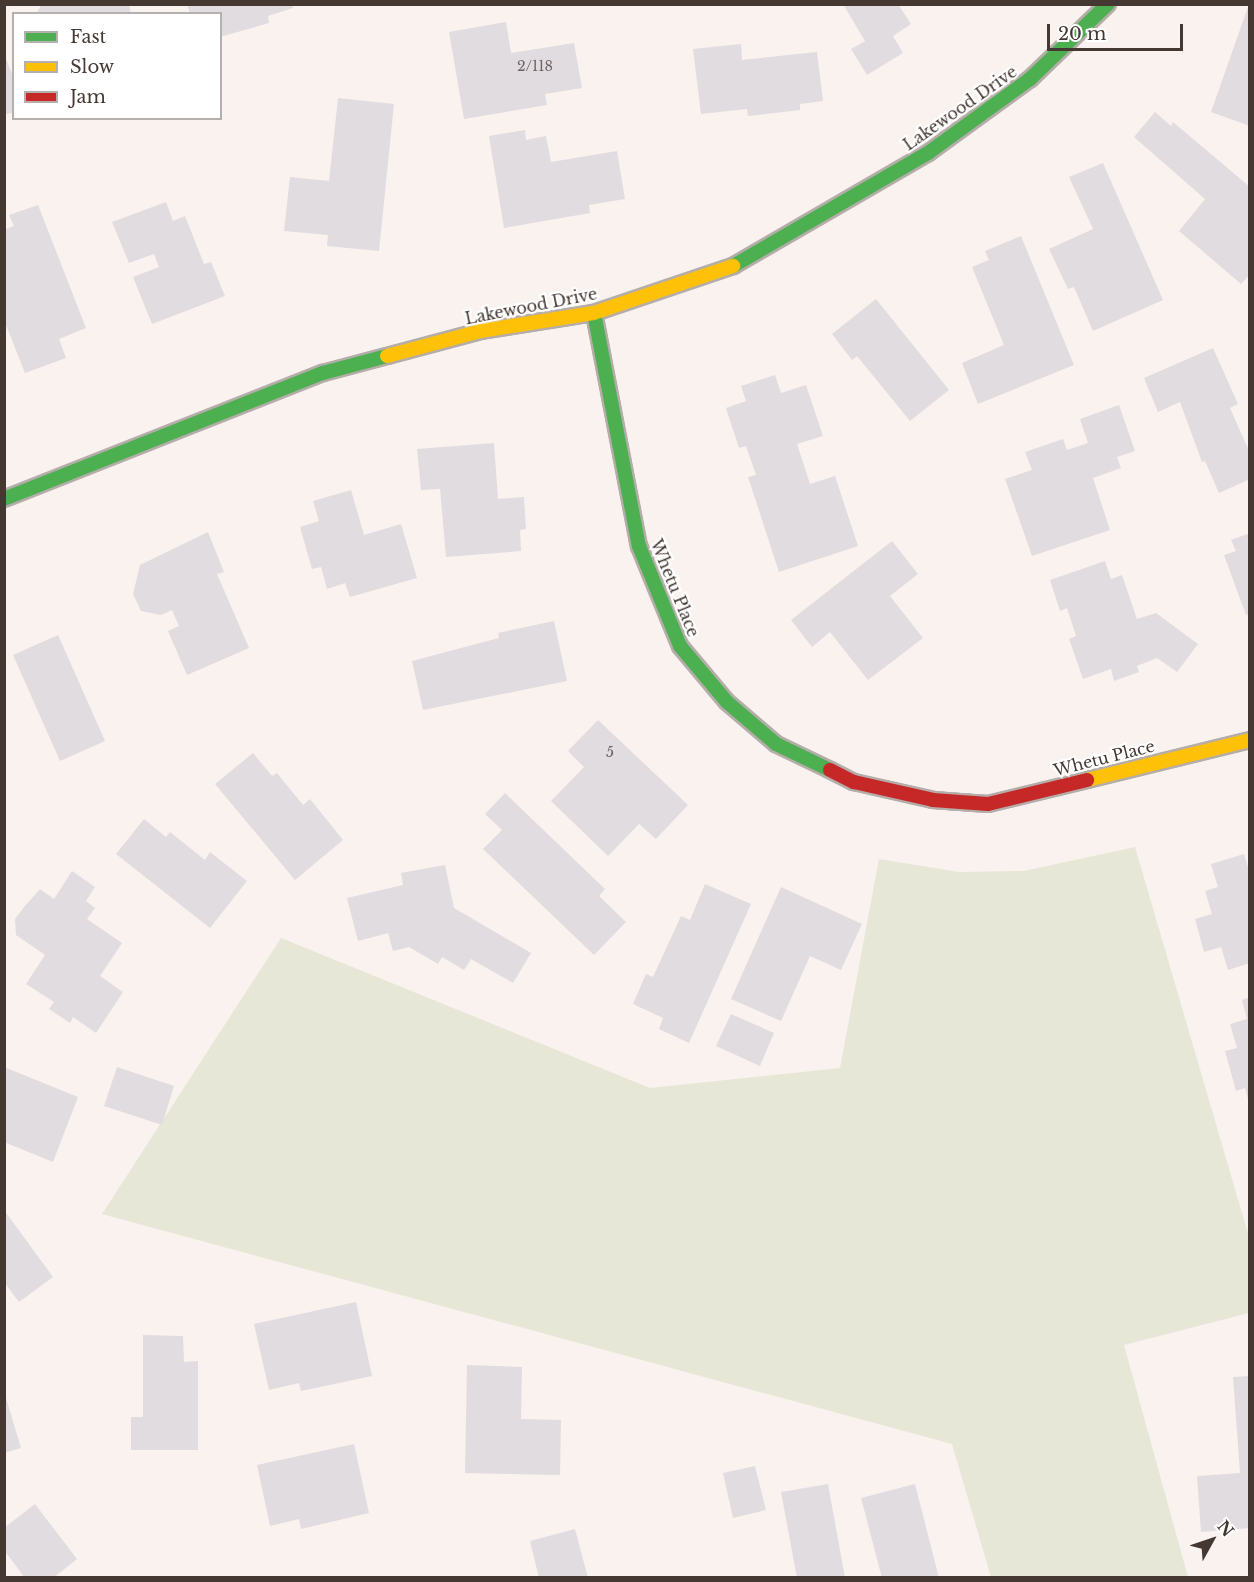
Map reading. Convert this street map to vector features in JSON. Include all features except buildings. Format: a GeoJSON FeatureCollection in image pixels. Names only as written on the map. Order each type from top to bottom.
{"type":"FeatureCollection","features":[{"type":"Feature","properties":{"kind":"street","name":"Lakewood Drive"},"geometry":{"type":"LineString","coordinates":[[4,499],[322,373],[480,331],[594,313],[727,270],[928,153],[1030,79],[1108,4]]}},
{"type":"Feature","properties":{"kind":"street","name":"Whetu Place"},"geometry":{"type":"LineString","coordinates":[[594,313],[639,546],[680,646],[727,702],[776,744],[854,782],[933,800],[988,804],[1250,740]]}},
{"type":"Feature","properties":{"kind":"green space"},"geometry":{"type":"Polygon","coordinates":[[[1135,847],[1249,1237],[1249,1313],[1124,1345],[1188,1577],[991,1577],[952,1444],[102,1214],[281,938],[650,1088],[840,1068],[879,859],[959,872],[1024,871],[1135,847]]]}},
{"type":"Feature","properties":{"kind":"traffic: fast"},"geometry":{"type":"LineString","coordinates":[[733,266],[928,153],[1030,79],[1108,4]]}},
{"type":"Feature","properties":{"kind":"traffic: fast"},"geometry":{"type":"LineString","coordinates":[[594,313],[639,546],[680,646],[727,702],[776,744],[830,770]]}},
{"type":"Feature","properties":{"kind":"traffic: fast"},"geometry":{"type":"LineString","coordinates":[[4,499],[323,373],[387,356]]}},
{"type":"Feature","properties":{"kind":"traffic: slow"},"geometry":{"type":"LineString","coordinates":[[387,356],[480,331],[594,313],[733,266]]}},
{"type":"Feature","properties":{"kind":"traffic: slow"},"geometry":{"type":"LineString","coordinates":[[1087,780],[1250,740]]}},
{"type":"Feature","properties":{"kind":"traffic: jam"},"geometry":{"type":"LineString","coordinates":[[830,770],[854,782],[933,800],[988,804],[1087,780]]}}]}
